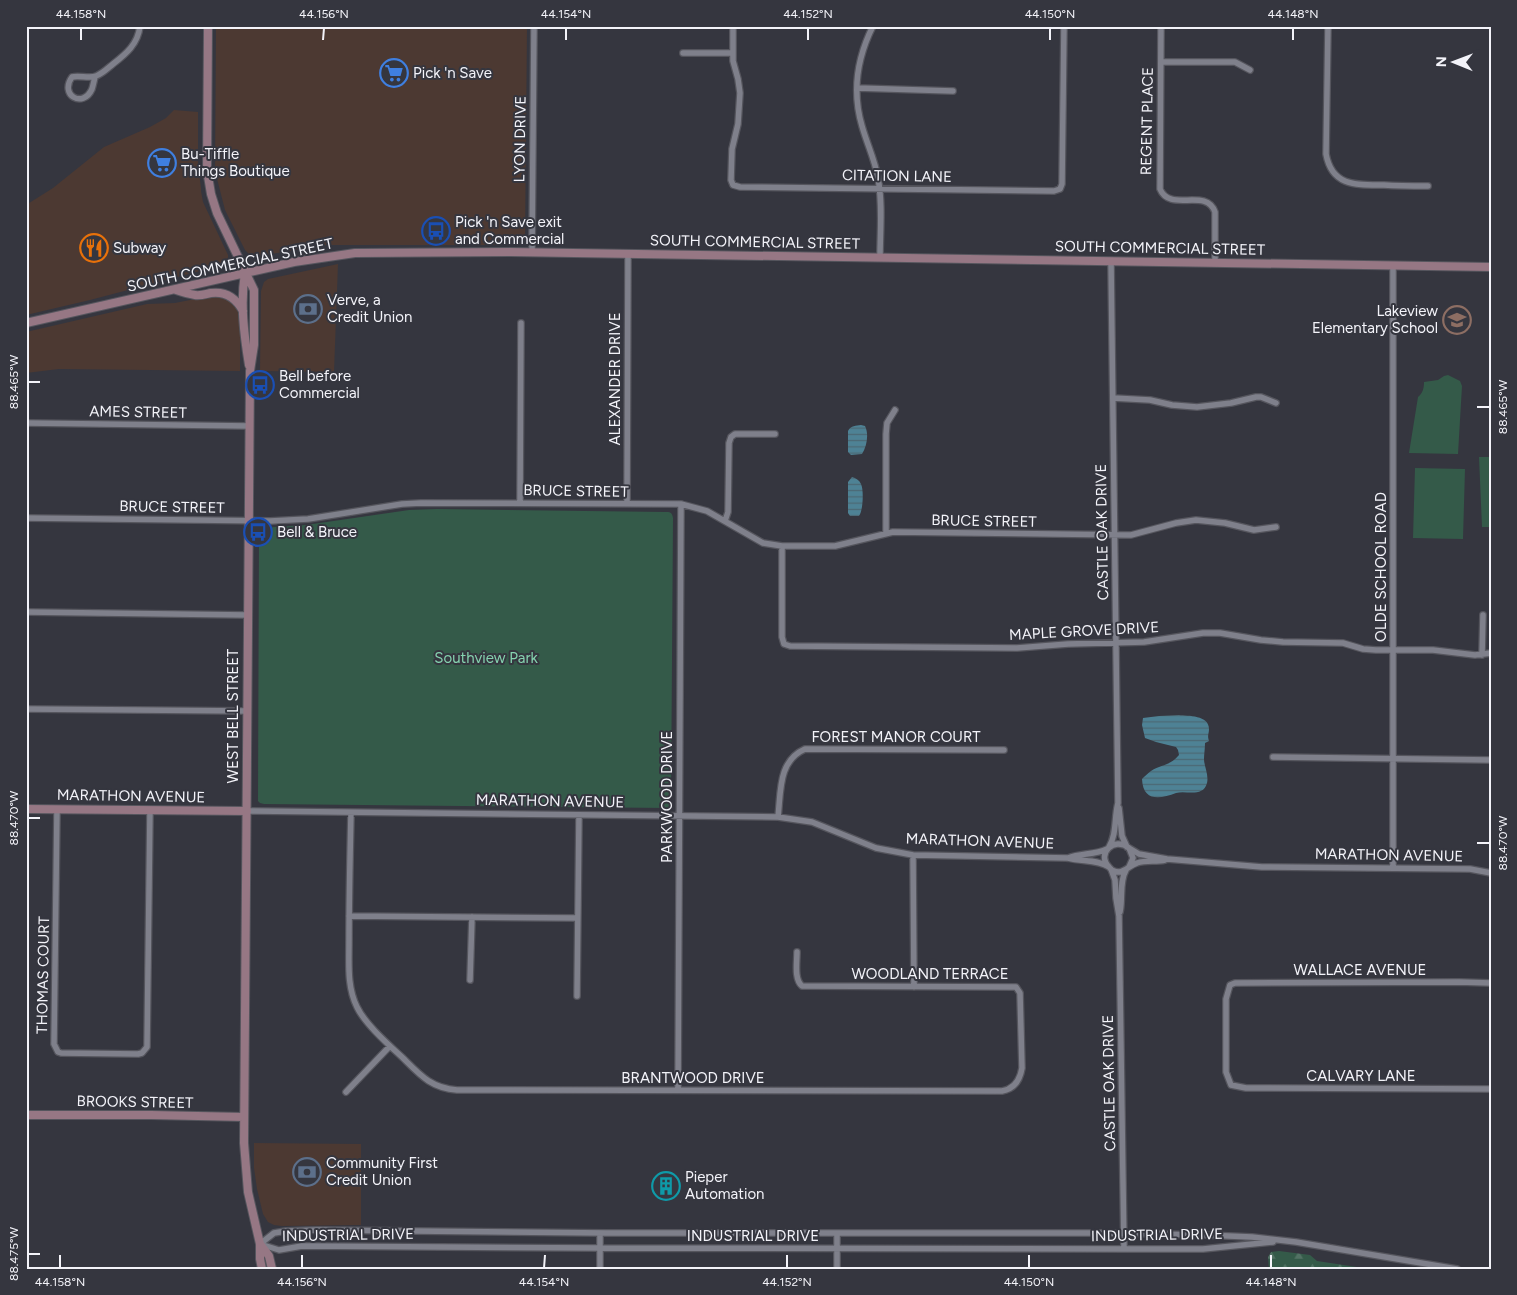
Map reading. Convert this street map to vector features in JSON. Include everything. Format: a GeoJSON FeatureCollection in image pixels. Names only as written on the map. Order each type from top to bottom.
{"type":"FeatureCollection","features":[{"type":"Feature","properties":{"kind":"main road"},"geometry":{"type":"LineString","coordinates":[[208,26],[207,170],[211,194],[218,213],[245,273]]}},
{"type":"Feature","properties":{"kind":"main road","name":"SOUTH COMMERCIAL STREET"},"geometry":{"type":"LineString","coordinates":[[26,323],[294,262],[355,254],[628,254],[1491,267]]}},
{"type":"Feature","properties":{"kind":"main road","name":"WEST BELL STREET"},"geometry":{"type":"LineString","coordinates":[[245,273],[242,290],[243,312],[245,345],[250,371]]}},
{"type":"Feature","properties":{"kind":"main road","name":"WEST BELL STREET"},"geometry":{"type":"LineString","coordinates":[[244,1117],[248,520],[250,371],[254,345],[254,290],[245,273]]}},
{"type":"Feature","properties":{"kind":"main road"},"geometry":{"type":"LineString","coordinates":[[174,289],[196,296],[217,292],[224,293],[236,301],[243,312]]}},
{"type":"Feature","properties":{"kind":"main road","name":"MARATHON AVENUE"},"geometry":{"type":"LineString","coordinates":[[26,809],[247,811]]}},
{"type":"Feature","properties":{"kind":"main road","name":"BROOKS STREET"},"geometry":{"type":"LineString","coordinates":[[26,1114],[244,1117]]}},
{"type":"Feature","properties":{"kind":"main road"},"geometry":{"type":"LineString","coordinates":[[244,1117],[247,1184],[260,1244],[262,1269]]}},
{"type":"Feature","properties":{"kind":"main road"},"geometry":{"type":"LineString","coordinates":[[260,1244],[269,1256],[272,1269]]}},
{"type":"Feature","properties":{"kind":"street"},"geometry":{"type":"LineString","coordinates":[[95,77],[79,75],[72,77],[68,85],[70,95],[78,99],[88,95],[92,89],[95,77],[128,52],[137,38],[140,26]]}},
{"type":"Feature","properties":{"kind":"street","name":"LYON DRIVE"},"geometry":{"type":"LineString","coordinates":[[532,253],[534,26]]}},
{"type":"Feature","properties":{"kind":"street"},"geometry":{"type":"LineString","coordinates":[[683,53],[733,53],[733,26]]}},
{"type":"Feature","properties":{"kind":"street"},"geometry":{"type":"LineString","coordinates":[[873,26],[860,61],[857,88],[859,116],[876,168],[880,188],[880,258]]}},
{"type":"Feature","properties":{"kind":"street","name":"CITATION LANE"},"geometry":{"type":"LineString","coordinates":[[733,53],[740,93],[738,124],[732,149],[731,180],[733,185],[1054,191],[1060,189],[1062,184],[1064,26]]}},
{"type":"Feature","properties":{"kind":"street","name":"REGENT PLACE"},"geometry":{"type":"LineString","coordinates":[[1161,26],[1160,189],[1164,196],[1169,199],[1206,201],[1214,207],[1216,212],[1216,263]]}},
{"type":"Feature","properties":{"kind":"street"},"geometry":{"type":"LineString","coordinates":[[1328,26],[1326,154],[1330,167],[1337,177],[1357,185],[1428,186]]}},
{"type":"Feature","properties":{"kind":"street"},"geometry":{"type":"LineString","coordinates":[[1161,62],[1235,62],[1250,70]]}},
{"type":"Feature","properties":{"kind":"street"},"geometry":{"type":"LineString","coordinates":[[857,88],[953,90]]}},
{"type":"Feature","properties":{"kind":"street","name":"ALEXANDER DRIVE"},"geometry":{"type":"LineString","coordinates":[[627,504],[628,254]]}},
{"type":"Feature","properties":{"kind":"street","name":"CASTLE OAK DRIVE"},"geometry":{"type":"LineString","coordinates":[[1111,261],[1118,803],[1121,834],[1128,848]]}},
{"type":"Feature","properties":{"kind":"street","name":"OLDE SCHOOL ROAD"},"geometry":{"type":"LineString","coordinates":[[1393,266],[1393,868]]}},
{"type":"Feature","properties":{"kind":"street"},"geometry":{"type":"LineString","coordinates":[[520,503],[521,323]]}},
{"type":"Feature","properties":{"kind":"street"},"geometry":{"type":"LineString","coordinates":[[1113,398],[1144,399],[1172,405],[1197,407],[1224,404],[1256,397],[1276,403]]}},
{"type":"Feature","properties":{"kind":"street"},"geometry":{"type":"LineString","coordinates":[[886,533],[886,434],[887,423],[895,410]]}},
{"type":"Feature","properties":{"kind":"street","name":"AMES STREET"},"geometry":{"type":"LineString","coordinates":[[26,423],[250,426]]}},
{"type":"Feature","properties":{"kind":"street"},"geometry":{"type":"LineString","coordinates":[[725,521],[728,512],[729,443],[731,437],[735,434],[774,434]]}},
{"type":"Feature","properties":{"kind":"street","name":"BRUCE STREET"},"geometry":{"type":"LineString","coordinates":[[26,518],[308,519],[415,503],[681,504],[707,511],[763,544],[782,546],[835,546],[893,532],[1137,534],[1165,525],[1196,520],[1226,523],[1254,530],[1276,527]]}},
{"type":"Feature","properties":{"kind":"street","name":"PARKWOOD DRIVE"},"geometry":{"type":"LineString","coordinates":[[678,1090],[681,504]]}},
{"type":"Feature","properties":{"kind":"street","name":"MAPLE GROVE DRIVE"},"geometry":{"type":"LineString","coordinates":[[782,546],[782,637],[787,645],[1017,648],[1068,644],[1144,642],[1203,633],[1220,633],[1276,642],[1334,642],[1363,649],[1433,650],[1461,654],[1491,654]]}},
{"type":"Feature","properties":{"kind":"street"},"geometry":{"type":"LineString","coordinates":[[26,612],[247,615]]}},
{"type":"Feature","properties":{"kind":"street"},"geometry":{"type":"LineString","coordinates":[[1482,655],[1483,615]]}},
{"type":"Feature","properties":{"kind":"street"},"geometry":{"type":"LineString","coordinates":[[26,709],[247,711]]}},
{"type":"Feature","properties":{"kind":"street","name":"FOREST MANOR COURT"},"geometry":{"type":"LineString","coordinates":[[778,816],[782,780],[786,766],[793,756],[805,749],[1004,750]]}},
{"type":"Feature","properties":{"kind":"street"},"geometry":{"type":"LineString","coordinates":[[1273,757],[1491,760]]}},
{"type":"Feature","properties":{"kind":"street","name":"CASTLE OAK DRIVE"},"geometry":{"type":"LineString","coordinates":[[1109,848],[1114,836],[1118,803]]}},
{"type":"Feature","properties":{"kind":"street","name":"THOMAS COURT"},"geometry":{"type":"LineString","coordinates":[[57,809],[54,1044],[58,1052],[138,1054],[142,1053],[147,1047],[150,810]]}},
{"type":"Feature","properties":{"kind":"street","name":"MARATHON AVENUE"},"geometry":{"type":"LineString","coordinates":[[247,811],[778,816],[812,822],[876,848],[913,855],[1068,858],[1078,861],[1098,862],[1110,868]]}},
{"type":"Feature","properties":{"kind":"street","name":"BRANTWOOD DRIVE"},"geometry":{"type":"LineString","coordinates":[[350,813],[349,916],[350,985],[352,997],[360,1013],[390,1046],[428,1081],[448,1089],[1002,1091],[1010,1089]]}},
{"type":"Feature","properties":{"kind":"street"},"geometry":{"type":"LineString","coordinates":[[576,996],[579,815]]}},
{"type":"Feature","properties":{"kind":"street"},"geometry":{"type":"LineString","coordinates":[[1118,844],[1128,848],[1133,858],[1128,868],[1119,872],[1110,868],[1105,858],[1109,848],[1118,844]]}},
{"type":"Feature","properties":{"kind":"street","name":"MARATHON AVENUE"},"geometry":{"type":"LineString","coordinates":[[1068,858],[1078,854],[1098,853],[1109,848]]}},
{"type":"Feature","properties":{"kind":"street","name":"MARATHON AVENUE"},"geometry":{"type":"LineString","coordinates":[[1128,848],[1139,854],[1167,859],[1262,867],[1470,869],[1491,873]]}},
{"type":"Feature","properties":{"kind":"street"},"geometry":{"type":"LineString","coordinates":[[913,855],[914,987]]}},
{"type":"Feature","properties":{"kind":"street","name":"MARATHON AVENUE"},"geometry":{"type":"LineString","coordinates":[[1128,868],[1140,862],[1167,859]]}},
{"type":"Feature","properties":{"kind":"street","name":"CASTLE OAK DRIVE"},"geometry":{"type":"LineString","coordinates":[[1110,868],[1115,879],[1119,916],[1124,1249]]}},
{"type":"Feature","properties":{"kind":"street","name":"CASTLE OAK DRIVE"},"geometry":{"type":"LineString","coordinates":[[1119,916],[1122,903],[1122,881],[1128,868]]}},
{"type":"Feature","properties":{"kind":"street"},"geometry":{"type":"LineString","coordinates":[[349,916],[577,918]]}},
{"type":"Feature","properties":{"kind":"street"},"geometry":{"type":"LineString","coordinates":[[470,980],[472,917]]}},
{"type":"Feature","properties":{"kind":"street","name":"WOODLAND TERRACE"},"geometry":{"type":"LineString","coordinates":[[797,952],[797,978],[802,986],[1012,986],[1019,990],[1022,1068],[1019,1080],[1010,1089]]}},
{"type":"Feature","properties":{"kind":"street","name":"WALLACE AVENUE"},"geometry":{"type":"LineString","coordinates":[[1231,1085],[1226,1072],[1226,999],[1230,985],[1242,982],[1459,982],[1491,984]]}},
{"type":"Feature","properties":{"kind":"street"},"geometry":{"type":"LineString","coordinates":[[346,1092],[390,1046]]}},
{"type":"Feature","properties":{"kind":"street","name":"CALVARY LANE"},"geometry":{"type":"LineString","coordinates":[[1231,1085],[1246,1088],[1491,1089]]}},
{"type":"Feature","properties":{"kind":"street","name":"INDUSTRIAL DRIVE"},"geometry":{"type":"LineString","coordinates":[[260,1244],[274,1233],[298,1230],[600,1233],[1124,1233],[1243,1237],[1283,1241],[1457,1269]]}},
{"type":"Feature","properties":{"kind":"street"},"geometry":{"type":"LineString","coordinates":[[600,1233],[600,1269]]}},
{"type":"Feature","properties":{"kind":"street"},"geometry":{"type":"LineString","coordinates":[[837,1233],[837,1269]]}},
{"type":"Feature","properties":{"kind":"street","name":"INDUSTRIAL DRIVE"},"geometry":{"type":"LineString","coordinates":[[260,1244],[279,1250],[302,1246],[1203,1249],[1283,1241]]}},
{"type":"Feature","properties":{"kind":"shaded area"},"geometry":{"type":"Polygon","coordinates":[[[216,26],[527,26],[525,243],[522,245],[323,245],[260,256],[250,255],[245,250],[225,210],[215,171],[216,26]]]}},
{"type":"Feature","properties":{"kind":"shaded area"},"geometry":{"type":"Polygon","coordinates":[[[174,110],[198,112],[198,165],[203,202],[228,255],[228,261],[223,265],[26,315],[26,205],[53,188],[104,147],[150,127],[166,118],[174,110]]]}},
{"type":"Feature","properties":{"kind":"shaded area"},"geometry":{"type":"Polygon","coordinates":[[[338,264],[334,372],[260,371],[261,291],[264,282],[268,279],[338,264]]]}},
{"type":"Feature","properties":{"kind":"shaded area"},"geometry":{"type":"Polygon","coordinates":[[[215,295],[227,298],[237,307],[240,326],[240,371],[59,369],[26,373],[26,332],[147,304],[175,303],[215,295]]]}},
{"type":"Feature","properties":{"kind":"shaded area"},"geometry":{"type":"Polygon","coordinates":[[[254,1143],[361,1144],[361,1225],[282,1226],[268,1222],[263,1214],[257,1189],[254,1168],[254,1143]]]}},
{"type":"Feature","properties":{"kind":"green space"},"geometry":{"type":"Polygon","coordinates":[[[1448,375],[1460,381],[1462,386],[1458,454],[1409,453],[1418,397],[1423,390],[1424,382],[1438,380],[1448,375]]]}},
{"type":"Feature","properties":{"kind":"green space"},"geometry":{"type":"Polygon","coordinates":[[[1479,457],[1491,457],[1491,527],[1482,527],[1479,457]]]}},
{"type":"Feature","properties":{"kind":"green space"},"geometry":{"type":"Polygon","coordinates":[[[1415,468],[1465,469],[1463,539],[1413,538],[1415,468]]]}},
{"type":"Feature","properties":{"kind":"green space","name":"Southview Park"},"geometry":{"type":"Polygon","coordinates":[[[409,510],[671,513],[673,518],[671,802],[669,808],[264,804],[258,801],[260,528],[306,525],[409,510]]]}},
{"type":"Feature","properties":{"kind":"green space"},"geometry":{"type":"Polygon","coordinates":[[[1279,1251],[1310,1255],[1317,1261],[1370,1269],[1269,1269],[1268,1257],[1271,1252],[1279,1251]]]}},
{"type":"Feature","properties":{"kind":"water"},"geometry":{"type":"Polygon","coordinates":[[[865,426],[867,433],[865,447],[862,454],[851,455],[848,452],[848,431],[852,427],[865,426]]]}},
{"type":"Feature","properties":{"kind":"water"},"geometry":{"type":"Polygon","coordinates":[[[852,477],[858,480],[862,487],[862,505],[859,516],[850,516],[848,513],[848,482],[852,477]]]}},
{"type":"Feature","properties":{"kind":"water"},"geometry":{"type":"Polygon","coordinates":[[[1179,715],[1197,717],[1208,724],[1209,741],[1205,743],[1204,759],[1207,783],[1205,788],[1198,792],[1180,792],[1164,797],[1153,797],[1145,792],[1142,779],[1151,771],[1176,759],[1179,755],[1176,747],[1145,738],[1142,725],[1143,718],[1179,715]]]}},
{"type":"Feature","properties":{"kind":"place","name":"Pick 'n Save"},"geometry":{"type":"Point","coordinates":[394,73]}},
{"type":"Feature","properties":{"kind":"place","name":"Bu-Tiffle Things Boutique"},"geometry":{"type":"Point","coordinates":[162,163]}},
{"type":"Feature","properties":{"kind":"place","name":"Pick 'n Save exit and Commercial"},"geometry":{"type":"Point","coordinates":[436,231]}},
{"type":"Feature","properties":{"kind":"place","name":"Subway"},"geometry":{"type":"Point","coordinates":[94,248]}},
{"type":"Feature","properties":{"kind":"place","name":"Verve, a Credit Union"},"geometry":{"type":"Point","coordinates":[308,309]}},
{"type":"Feature","properties":{"kind":"place","name":"Lakeview Elementary School"},"geometry":{"type":"Point","coordinates":[1457,320]}},
{"type":"Feature","properties":{"kind":"place","name":"Bell before Commercial"},"geometry":{"type":"Point","coordinates":[260,385]}},
{"type":"Feature","properties":{"kind":"place","name":"Bell & Bruce"},"geometry":{"type":"Point","coordinates":[258,532]}},
{"type":"Feature","properties":{"kind":"place","name":"Community First Credit Union"},"geometry":{"type":"Point","coordinates":[307,1172]}},
{"type":"Feature","properties":{"kind":"place","name":"Pieper Automation"},"geometry":{"type":"Point","coordinates":[666,1186]}}]}
